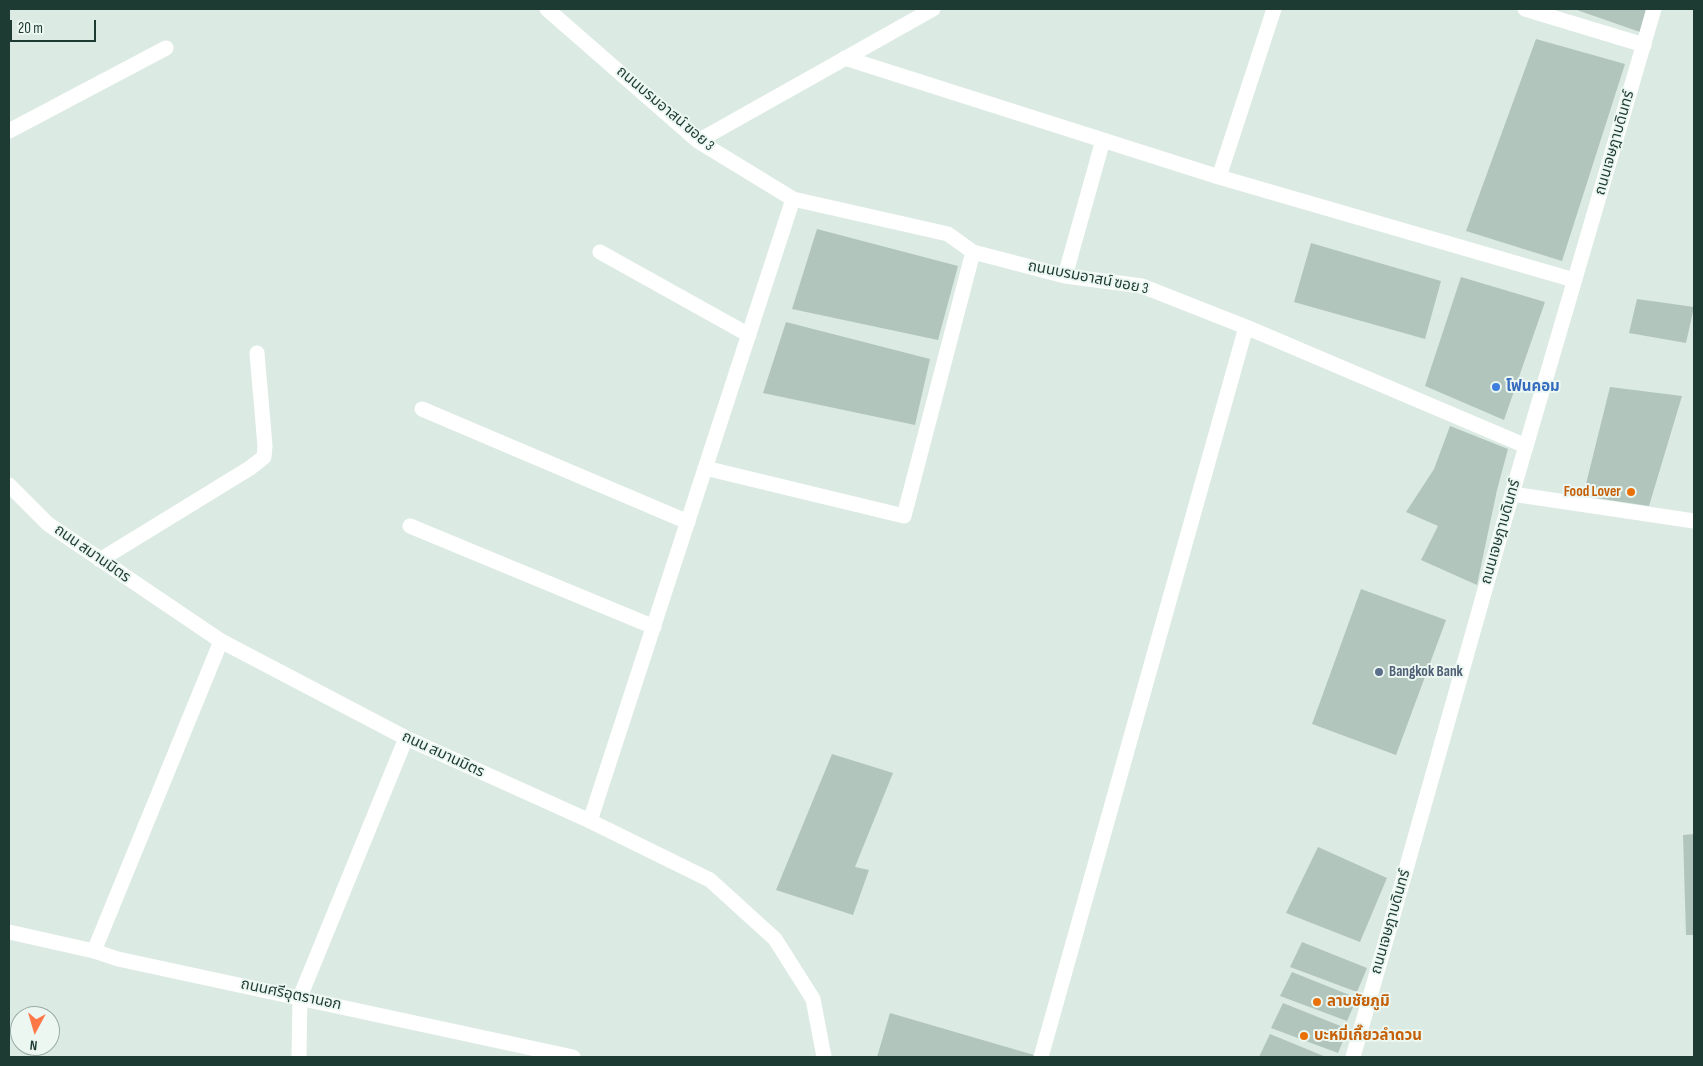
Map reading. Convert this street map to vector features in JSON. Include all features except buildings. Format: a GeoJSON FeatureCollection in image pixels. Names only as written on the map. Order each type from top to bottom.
{"type":"FeatureCollection","features":[{"type":"Feature","properties":{"kind":"street","name":"ถนนบรมอาสน์ ฃอย 3"},"geometry":{"type":"LineString","coordinates":[[547,9],[698,141],[793,199],[948,234],[974,252],[1065,276],[1142,286],[1246,327],[1526,446]]}},
{"type":"Feature","properties":{"kind":"street"},"geometry":{"type":"LineString","coordinates":[[698,141],[932,9]]}},
{"type":"Feature","properties":{"kind":"street"},"geometry":{"type":"LineString","coordinates":[[1219,177],[1274,9]]}},
{"type":"Feature","properties":{"kind":"street"},"geometry":{"type":"LineString","coordinates":[[1525,9],[1644,45]]}},
{"type":"Feature","properties":{"kind":"street","name":"ถนนเจษฎาบดินทร์"},"geometry":{"type":"LineString","coordinates":[[1353,1057],[1512,494],[1654,9]]}},
{"type":"Feature","properties":{"kind":"street"},"geometry":{"type":"LineString","coordinates":[[9,131],[166,48]]}},
{"type":"Feature","properties":{"kind":"street"},"geometry":{"type":"LineString","coordinates":[[845,58],[1219,177],[1574,280]]}},
{"type":"Feature","properties":{"kind":"street"},"geometry":{"type":"LineString","coordinates":[[1065,276],[1103,140]]}},
{"type":"Feature","properties":{"kind":"street"},"geometry":{"type":"LineString","coordinates":[[590,822],[793,199]]}},
{"type":"Feature","properties":{"kind":"street"},"geometry":{"type":"LineString","coordinates":[[600,252],[749,335]]}},
{"type":"Feature","properties":{"kind":"street"},"geometry":{"type":"LineString","coordinates":[[705,468],[904,516],[974,252]]}},
{"type":"Feature","properties":{"kind":"street"},"geometry":{"type":"LineString","coordinates":[[1042,1057],[1246,327]]}},
{"type":"Feature","properties":{"kind":"street"},"geometry":{"type":"LineString","coordinates":[[100,560],[250,468],[264,457],[265,446],[257,352]]}},
{"type":"Feature","properties":{"kind":"street"},"geometry":{"type":"LineString","coordinates":[[422,409],[688,522]]}},
{"type":"Feature","properties":{"kind":"street","name":"ถนน สมานมิตร"},"geometry":{"type":"LineString","coordinates":[[9,485],[48,524],[221,641],[406,738],[590,822],[710,880],[775,939],[813,1000],[824,1057]]}},
{"type":"Feature","properties":{"kind":"street"},"geometry":{"type":"LineString","coordinates":[[1512,494],[1694,521]]}},
{"type":"Feature","properties":{"kind":"street"},"geometry":{"type":"LineString","coordinates":[[410,526],[654,627]]}},
{"type":"Feature","properties":{"kind":"street"},"geometry":{"type":"LineString","coordinates":[[94,951],[221,641]]}},
{"type":"Feature","properties":{"kind":"street"},"geometry":{"type":"LineString","coordinates":[[298,1057],[300,997],[406,738]]}},
{"type":"Feature","properties":{"kind":"street","name":"ถนนศรีอุตรานอก"},"geometry":{"type":"LineString","coordinates":[[9,932],[94,951],[118,959],[574,1057]]}},
{"type":"Feature","properties":{"kind":"place","name":"โฟนคอม"},"geometry":{"type":"Point","coordinates":[1496,387]}},
{"type":"Feature","properties":{"kind":"place","name":"Food Lover"},"geometry":{"type":"Point","coordinates":[1631,492]}},
{"type":"Feature","properties":{"kind":"place","name":"Bangkok Bank"},"geometry":{"type":"Point","coordinates":[1379,672]}},
{"type":"Feature","properties":{"kind":"place","name":"ลาบชัยภูมิ"},"geometry":{"type":"Point","coordinates":[1317,1002]}},
{"type":"Feature","properties":{"kind":"place","name":"บะหมี่เกี๊ยวลำดวน"},"geometry":{"type":"Point","coordinates":[1304,1036]}}]}
